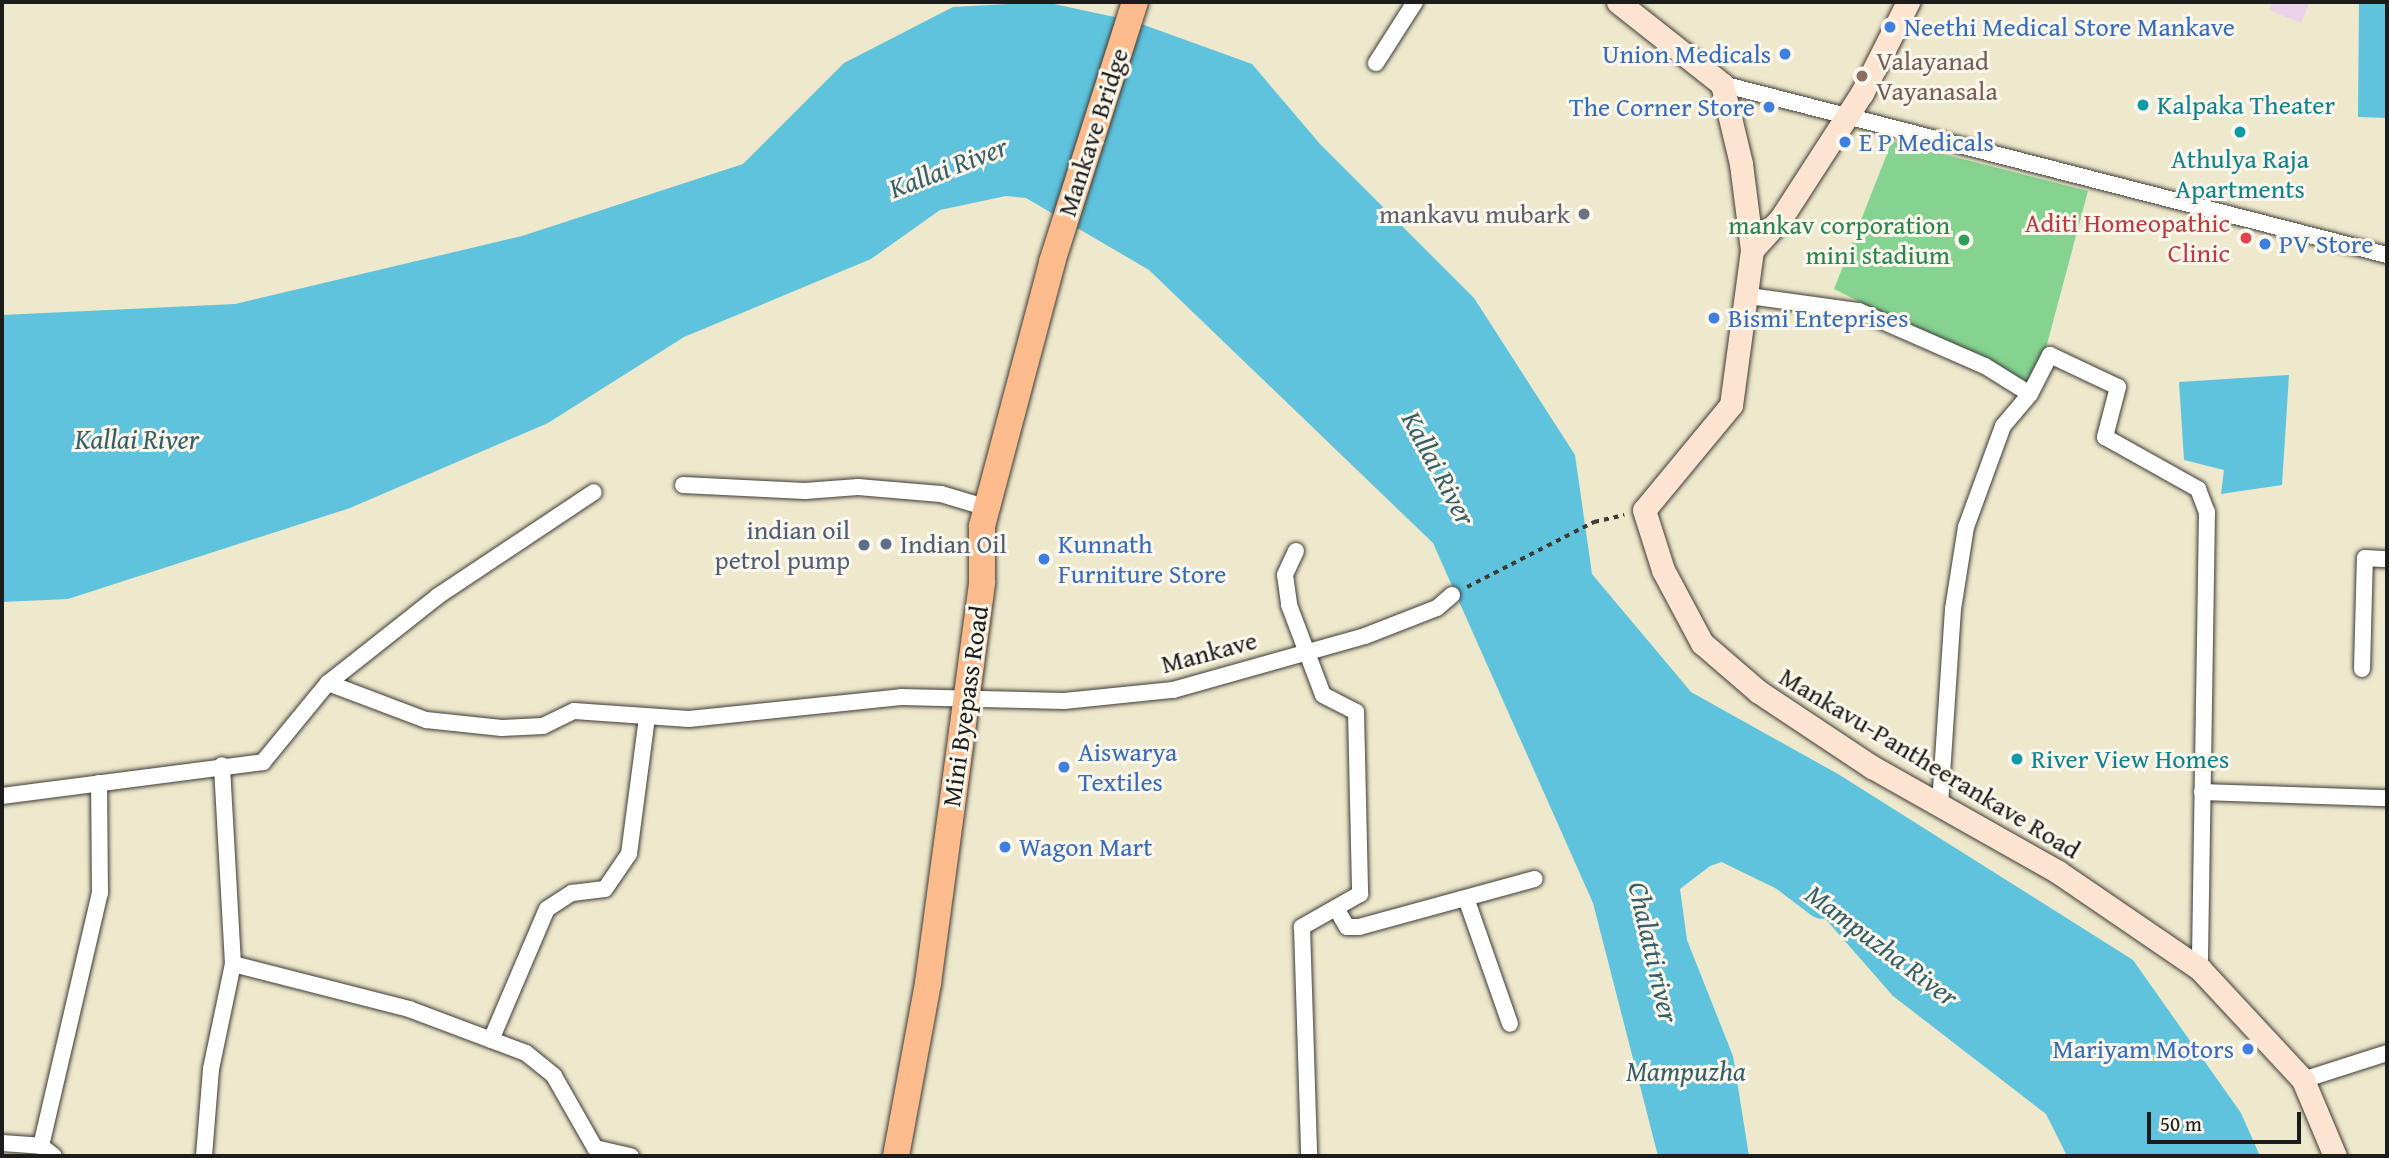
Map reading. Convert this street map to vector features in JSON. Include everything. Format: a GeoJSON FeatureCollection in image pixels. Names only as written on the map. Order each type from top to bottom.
{"type":"FeatureCollection","features":[{"type":"Feature","properties":{"kind":"main road","name":"Mankave Bridge"},"geometry":{"type":"LineString","coordinates":[[1052,262],[1135,2]]}},
{"type":"Feature","properties":{"kind":"main road"},"geometry":{"type":"LineString","coordinates":[[1618,2],[1722,84],[1741,164],[1752,250],[1749,296],[1731,405],[1644,510]]}},
{"type":"Feature","properties":{"kind":"main road"},"geometry":{"type":"LineString","coordinates":[[1752,250],[1782,218],[1843,119],[1908,2]]}},
{"type":"Feature","properties":{"kind":"main road","name":"Mini Byepass Road"},"geometry":{"type":"LineString","coordinates":[[896,1156],[966,701],[988,508],[1052,262]]}},
{"type":"Feature","properties":{"kind":"main road","name":"Mankavu-Pantheerankave Road"},"geometry":{"type":"LineString","coordinates":[[1644,510],[1663,570],[1702,643],[1759,692],[1940,805],[2058,872],[2200,969],[2303,1080],[2335,1156]]}},
{"type":"Feature","properties":{"kind":"street"},"geometry":{"type":"LineString","coordinates":[[1377,63],[1415,2]]}},
{"type":"Feature","properties":{"kind":"street"},"geometry":{"type":"LineString","coordinates":[[1722,84],[1843,119],[2387,255]]}},
{"type":"Feature","properties":{"kind":"street"},"geometry":{"type":"LineString","coordinates":[[1749,296],[1859,312],[1985,366],[2030,394]]}},
{"type":"Feature","properties":{"kind":"street"},"geometry":{"type":"LineString","coordinates":[[1940,805],[1953,609],[1966,527],[2003,426],[2030,394],[2050,355],[2118,387],[2105,437],[2197,489],[2207,512],[2200,969]]}},
{"type":"Feature","properties":{"kind":"street"},"geometry":{"type":"LineString","coordinates":[[683,485],[805,491],[858,487],[941,494],[988,508]]}},
{"type":"Feature","properties":{"kind":"street"},"geometry":{"type":"LineString","coordinates":[[2,796],[222,765],[263,762],[328,683],[438,596],[594,492]]}},
{"type":"Feature","properties":{"kind":"street"},"geometry":{"type":"LineString","coordinates":[[1296,551],[1285,575],[1323,695],[1356,712],[1360,894],[1302,927],[1309,1156]]}},
{"type":"Feature","properties":{"kind":"street"},"geometry":{"type":"LineString","coordinates":[[2362,669],[2365,558],[2387,559]]}},
{"type":"Feature","properties":{"kind":"street","name":"Mankave"},"geometry":{"type":"LineString","coordinates":[[328,683],[426,720],[471,726],[543,726],[574,712],[648,717],[770,715],[901,697],[966,701],[1063,701],[1173,690],[1365,636],[1437,608],[1452,595]]}},
{"type":"Feature","properties":{"kind":"street"},"geometry":{"type":"LineString","coordinates":[[491,1040],[547,909],[572,893],[604,889],[629,854],[648,717]]}},
{"type":"Feature","properties":{"kind":"street"},"geometry":{"type":"LineString","coordinates":[[204,1156],[211,1069],[233,964],[222,765]]}},
{"type":"Feature","properties":{"kind":"street"},"geometry":{"type":"LineString","coordinates":[[2,1143],[47,1151],[100,893],[99,783]]}},
{"type":"Feature","properties":{"kind":"street"},"geometry":{"type":"LineString","coordinates":[[2202,792],[2387,798]]}},
{"type":"Feature","properties":{"kind":"street"},"geometry":{"type":"LineString","coordinates":[[1336,908],[1347,927],[1359,927],[1467,901],[1535,880]]}},
{"type":"Feature","properties":{"kind":"street"},"geometry":{"type":"LineString","coordinates":[[1467,901],[1510,1024]]}},
{"type":"Feature","properties":{"kind":"street"},"geometry":{"type":"LineString","coordinates":[[233,964],[409,1009],[526,1053],[554,1076],[596,1148],[631,1156]]}},
{"type":"Feature","properties":{"kind":"street"},"geometry":{"type":"LineString","coordinates":[[2303,1080],[2387,1053]]}},
{"type":"Feature","properties":{"kind":"path"},"geometry":{"type":"LineString","coordinates":[[1452,595],[1594,522],[1644,510]]}},
{"type":"Feature","properties":{"kind":"shaded area"},"geometry":{"type":"Polygon","coordinates":[[[2273,2],[2310,2],[2301,23],[2269,10],[2273,2]]]}},
{"type":"Feature","properties":{"kind":"green space","name":"mankav corporation mini stadium"},"geometry":{"type":"Polygon","coordinates":[[[1892,141],[2088,191],[2035,389],[1834,289],[1892,141]]]}},
{"type":"Feature","properties":{"kind":"water","name":"Kallai River"},"geometry":{"type":"Polygon","coordinates":[[[1045,2],[1133,21],[1252,64],[1320,144],[1474,298],[1575,455],[1592,574],[1691,692],[1838,774],[2133,960],[2241,1113],[2260,1156],[2067,1156],[2046,1114],[1893,996],[1779,866],[1756,850],[1710,866],[1680,889],[1687,940],[1733,1056],[1749,1156],[1658,1156],[1593,903],[1433,543],[1149,270],[1026,198],[1006,196],[940,210],[871,259],[684,337],[548,423],[350,508],[68,599],[2,602],[2,315],[235,304],[522,236],[743,164],[844,63],[953,7],[1045,2]]]}},
{"type":"Feature","properties":{"kind":"water"},"geometry":{"type":"Polygon","coordinates":[[[2359,2],[2387,2],[2387,118],[2358,117],[2359,2]]]}},
{"type":"Feature","properties":{"kind":"water"},"geometry":{"type":"Polygon","coordinates":[[[2289,375],[2282,485],[2221,494],[2224,470],[2184,460],[2179,382],[2289,375]]]}},
{"type":"Feature","properties":{"kind":"waterway","name":"Mampuzha River"},"geometry":{"type":"LineString","coordinates":[[1703,832],[1785,872],[1822,900]]}},
{"type":"Feature","properties":{"kind":"place","name":"Neethi Medical Store Mankave"},"geometry":{"type":"Point","coordinates":[1890,27]}},
{"type":"Feature","properties":{"kind":"place","name":"Union Medicals"},"geometry":{"type":"Point","coordinates":[1785,54]}},
{"type":"Feature","properties":{"kind":"place","name":"Valayanad Vayanasala"},"geometry":{"type":"Point","coordinates":[1862,76]}},
{"type":"Feature","properties":{"kind":"place","name":"Kalpaka Theater"},"geometry":{"type":"Point","coordinates":[2143,105]}},
{"type":"Feature","properties":{"kind":"place","name":"The Corner Store"},"geometry":{"type":"Point","coordinates":[1769,107]}},
{"type":"Feature","properties":{"kind":"place","name":"Athulya Raja Apartments"},"geometry":{"type":"Point","coordinates":[2240,132]}},
{"type":"Feature","properties":{"kind":"place","name":"E P Medicals"},"geometry":{"type":"Point","coordinates":[1845,142]}},
{"type":"Feature","properties":{"kind":"place","name":"mankavu mubark"},"geometry":{"type":"Point","coordinates":[1584,214]}},
{"type":"Feature","properties":{"kind":"place","name":"Aditi Homeopathic Clinic"},"geometry":{"type":"Point","coordinates":[2246,238]}},
{"type":"Feature","properties":{"kind":"place","name":"mankav corporation mini stadium"},"geometry":{"type":"Point","coordinates":[1964,240]}},
{"type":"Feature","properties":{"kind":"place","name":"PV Store"},"geometry":{"type":"Point","coordinates":[2265,244]}},
{"type":"Feature","properties":{"kind":"place","name":"Bismi Enteprises"},"geometry":{"type":"Point","coordinates":[1714,318]}},
{"type":"Feature","properties":{"kind":"place","name":"Indian Oil"},"geometry":{"type":"Point","coordinates":[886,544]}},
{"type":"Feature","properties":{"kind":"place","name":"indian oil petrol pump"},"geometry":{"type":"Point","coordinates":[864,545]}},
{"type":"Feature","properties":{"kind":"place","name":"Kunnath Furniture Store"},"geometry":{"type":"Point","coordinates":[1044,559]}},
{"type":"Feature","properties":{"kind":"place","name":"River View Homes"},"geometry":{"type":"Point","coordinates":[2017,759]}},
{"type":"Feature","properties":{"kind":"place","name":"Aiswarya Textiles"},"geometry":{"type":"Point","coordinates":[1064,767]}},
{"type":"Feature","properties":{"kind":"place","name":"Wagon Mart"},"geometry":{"type":"Point","coordinates":[1005,847]}},
{"type":"Feature","properties":{"kind":"place","name":"Mariyam Motors"},"geometry":{"type":"Point","coordinates":[2248,1049]}},
{"type":"Feature","properties":{"kind":"water label","name":"Chalatti river"},"geometry":{"type":"Point","coordinates":[1654,952]}},
{"type":"Feature","properties":{"kind":"water label","name":"Mampuzha"},"geometry":{"type":"Point","coordinates":[1686,1071]}}]}
